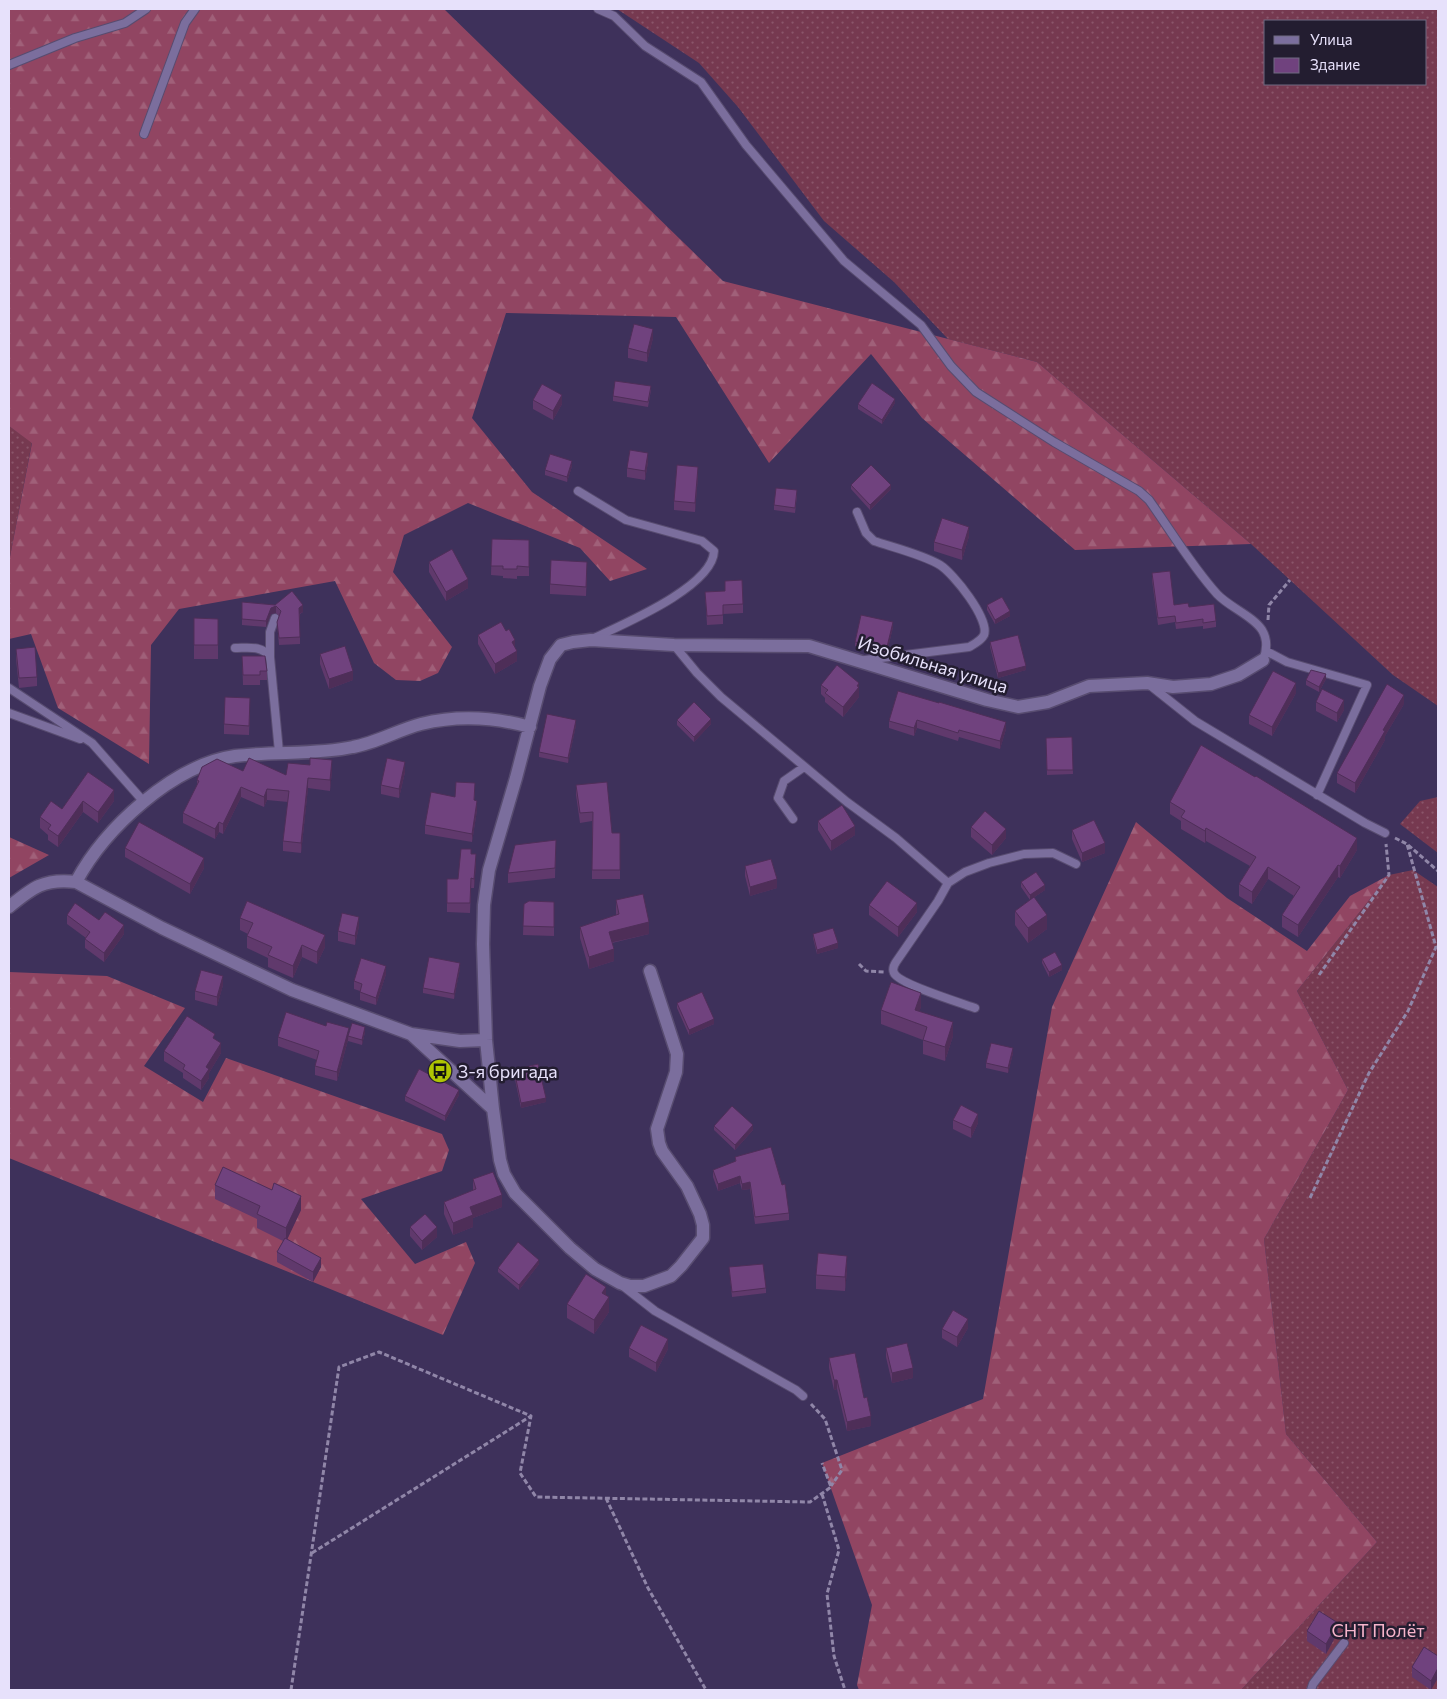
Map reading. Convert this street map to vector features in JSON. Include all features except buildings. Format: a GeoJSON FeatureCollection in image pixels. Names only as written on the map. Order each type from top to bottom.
{"type":"FeatureCollection","features":[{"type":"Feature","properties":{"kind":"street","name":"Изобильная улица"},"geometry":{"type":"LineString","coordinates":[[620,1283],[595,1269],[570,1248],[515,1193],[504,1174],[500,1160],[493,1109],[486,1040],[483,935],[484,905],[489,870],[540,686],[550,659],[561,645],[590,640],[674,645],[809,646],[987,700],[1018,707],[1048,702],[1089,686],[1147,683],[1174,687],[1212,684],[1238,675],[1265,655]]}},
{"type":"Feature","properties":{"kind":"street"},"geometry":{"type":"LineString","coordinates":[[76,882],[84,865],[121,821],[144,802],[188,772],[210,763],[234,757],[279,752],[353,748],[421,724],[444,720],[473,718],[507,721],[530,727]]}},
{"type":"Feature","properties":{"kind":"street"},"geometry":{"type":"LineString","coordinates":[[9,907],[30,889],[39,885],[63,880],[76,882],[162,928],[292,990],[411,1034],[460,1040],[486,1040]]}},
{"type":"Feature","properties":{"kind":"street"},"geometry":{"type":"LineString","coordinates":[[620,1283],[630,1286],[644,1286],[671,1276],[703,1238],[703,1225],[700,1214],[687,1186],[658,1143],[657,1129],[676,1072],[677,1054],[650,971]]}},
{"type":"Feature","properties":{"kind":"street"},"geometry":{"type":"LineString","coordinates":[[411,1034],[493,1109]]}},
{"type":"Feature","properties":{"kind":"lane"},"geometry":{"type":"LineString","coordinates":[[9,65],[75,38],[125,23],[146,9]]}},
{"type":"Feature","properties":{"kind":"lane"},"geometry":{"type":"LineString","coordinates":[[144,134],[185,23],[195,9]]}},
{"type":"Feature","properties":{"kind":"lane"},"geometry":{"type":"LineString","coordinates":[[598,9],[614,16],[645,46],[701,82],[746,145],[844,261],[920,325],[951,366],[976,392],[1054,442],[1139,490],[1149,500],[1219,596],[1261,629],[1266,640],[1265,655],[1367,685],[1317,794]]}},
{"type":"Feature","properties":{"kind":"lane"},"geometry":{"type":"LineString","coordinates":[[578,491],[626,520],[702,541],[714,551],[714,556],[702,574],[684,591],[644,614],[590,640]]}},
{"type":"Feature","properties":{"kind":"lane"},"geometry":{"type":"LineString","coordinates":[[857,512],[866,533],[874,541],[938,564],[948,571],[983,619],[984,627],[984,635],[978,642],[969,647],[860,661]]}},
{"type":"Feature","properties":{"kind":"lane"},"geometry":{"type":"LineString","coordinates":[[275,618],[270,632],[270,657],[279,752]]}},
{"type":"Feature","properties":{"kind":"lane"},"geometry":{"type":"LineString","coordinates":[[674,645],[697,673],[721,697],[847,802],[896,838],[948,883]]}},
{"type":"Feature","properties":{"kind":"lane"},"geometry":{"type":"LineString","coordinates":[[235,648],[263,650],[270,657]]}},
{"type":"Feature","properties":{"kind":"lane"},"geometry":{"type":"LineString","coordinates":[[1147,683],[1195,721],[1385,833]]}},
{"type":"Feature","properties":{"kind":"lane"},"geometry":{"type":"LineString","coordinates":[[9,688],[92,743],[144,802]]}},
{"type":"Feature","properties":{"kind":"lane"},"geometry":{"type":"LineString","coordinates":[[9,713],[92,743]]}},
{"type":"Feature","properties":{"kind":"lane"},"geometry":{"type":"LineString","coordinates":[[793,819],[778,798],[784,781],[804,767]]}},
{"type":"Feature","properties":{"kind":"lane"},"geometry":{"type":"LineString","coordinates":[[975,1008],[901,980],[894,974],[893,968],[896,962],[938,901],[948,883],[965,872],[989,863],[1024,854],[1053,853],[1076,864]]}},
{"type":"Feature","properties":{"kind":"lane"},"geometry":{"type":"LineString","coordinates":[[620,1283],[655,1311],[796,1390],[803,1396]]}},
{"type":"Feature","properties":{"kind":"lane"},"geometry":{"type":"LineString","coordinates":[[1310,1690],[1344,1643]]}},
{"type":"Feature","properties":{"kind":"path"},"geometry":{"type":"LineString","coordinates":[[1266,640],[1269,605],[1290,580]]}},
{"type":"Feature","properties":{"kind":"path"},"geometry":{"type":"LineString","coordinates":[[1385,833],[1407,844],[1438,871]]}},
{"type":"Feature","properties":{"kind":"path"},"geometry":{"type":"LineString","coordinates":[[1319,975],[1390,875],[1385,833]]}},
{"type":"Feature","properties":{"kind":"path"},"geometry":{"type":"LineString","coordinates":[[1310,1198],[1369,1073],[1408,1011],[1436,947],[1407,844]]}},
{"type":"Feature","properties":{"kind":"path"},"geometry":{"type":"LineString","coordinates":[[859,964],[866,970],[894,974]]}},
{"type":"Feature","properties":{"kind":"path"},"geometry":{"type":"LineString","coordinates":[[291,1690],[339,1368],[379,1352],[530,1416]]}},
{"type":"Feature","properties":{"kind":"path"},"geometry":{"type":"LineString","coordinates":[[530,1416],[520,1473],[536,1497],[810,1502],[831,1487],[842,1470],[825,1419],[803,1396]]}},
{"type":"Feature","properties":{"kind":"path"},"geometry":{"type":"LineString","coordinates":[[312,1554],[530,1416]]}},
{"type":"Feature","properties":{"kind":"path"},"geometry":{"type":"LineString","coordinates":[[822,1463],[831,1487]]}},
{"type":"Feature","properties":{"kind":"path"},"geometry":{"type":"LineString","coordinates":[[822,1494],[839,1550],[827,1594],[834,1656],[846,1690]]}},
{"type":"Feature","properties":{"kind":"path"},"geometry":{"type":"LineString","coordinates":[[606,1498],[648,1588],[706,1690]]}},
{"type":"Feature","properties":{"kind":"green space"},"geometry":{"type":"Polygon","coordinates":[[[9,9],[444,9],[723,281],[1037,362],[1251,544],[1075,550],[922,418],[871,354],[769,463],[676,317],[506,313],[472,418],[532,492],[647,569],[610,581],[580,548],[468,503],[404,535],[393,572],[452,647],[438,673],[420,681],[396,680],[374,663],[335,581],[179,609],[151,645],[149,764],[58,708],[31,634],[9,639],[9,562],[32,443],[9,426],[9,9]]]}},
{"type":"Feature","properties":{"kind":"green space"},"geometry":{"type":"Polygon","coordinates":[[[617,9],[1438,9],[1438,706],[1393,675],[1251,544],[1037,362],[948,339],[894,282],[824,221],[738,107],[699,63],[617,9]]]}},
{"type":"Feature","properties":{"kind":"green space"},"geometry":{"type":"Polygon","coordinates":[[[9,426],[32,442],[9,562],[9,426]]]}},
{"type":"Feature","properties":{"kind":"green space"},"geometry":{"type":"Polygon","coordinates":[[[1438,797],[1438,853],[1400,824],[1420,801],[1438,797]]]}},
{"type":"Feature","properties":{"kind":"green space"},"geometry":{"type":"Polygon","coordinates":[[[1136,822],[1227,898],[1307,951],[1350,896],[1389,875],[1297,991],[1348,1090],[1264,1239],[1286,1434],[1377,1542],[1241,1690],[859,1690],[857,1685],[872,1605],[822,1463],[983,1399],[1052,1007],[1136,822]]]}},
{"type":"Feature","properties":{"kind":"green space"},"geometry":{"type":"Polygon","coordinates":[[[9,837],[49,855],[9,878],[9,837]]]}},
{"type":"Feature","properties":{"kind":"green space","name":"СНТ Полёт"},"geometry":{"type":"Polygon","coordinates":[[[1413,870],[1438,887],[1438,1690],[1241,1690],[1377,1542],[1286,1434],[1264,1239],[1348,1090],[1297,991],[1389,875],[1413,870]]]}},
{"type":"Feature","properties":{"kind":"green space"},"geometry":{"type":"Polygon","coordinates":[[[9,972],[107,976],[185,1008],[144,1066],[203,1102],[226,1058],[442,1134],[449,1150],[442,1171],[361,1199],[415,1264],[466,1242],[475,1263],[443,1335],[9,1158],[9,972]]]}},
{"type":"Feature","properties":{"kind":"place","name":"3-я бригада"},"geometry":{"type":"Point","coordinates":[440,1071]}}]}
